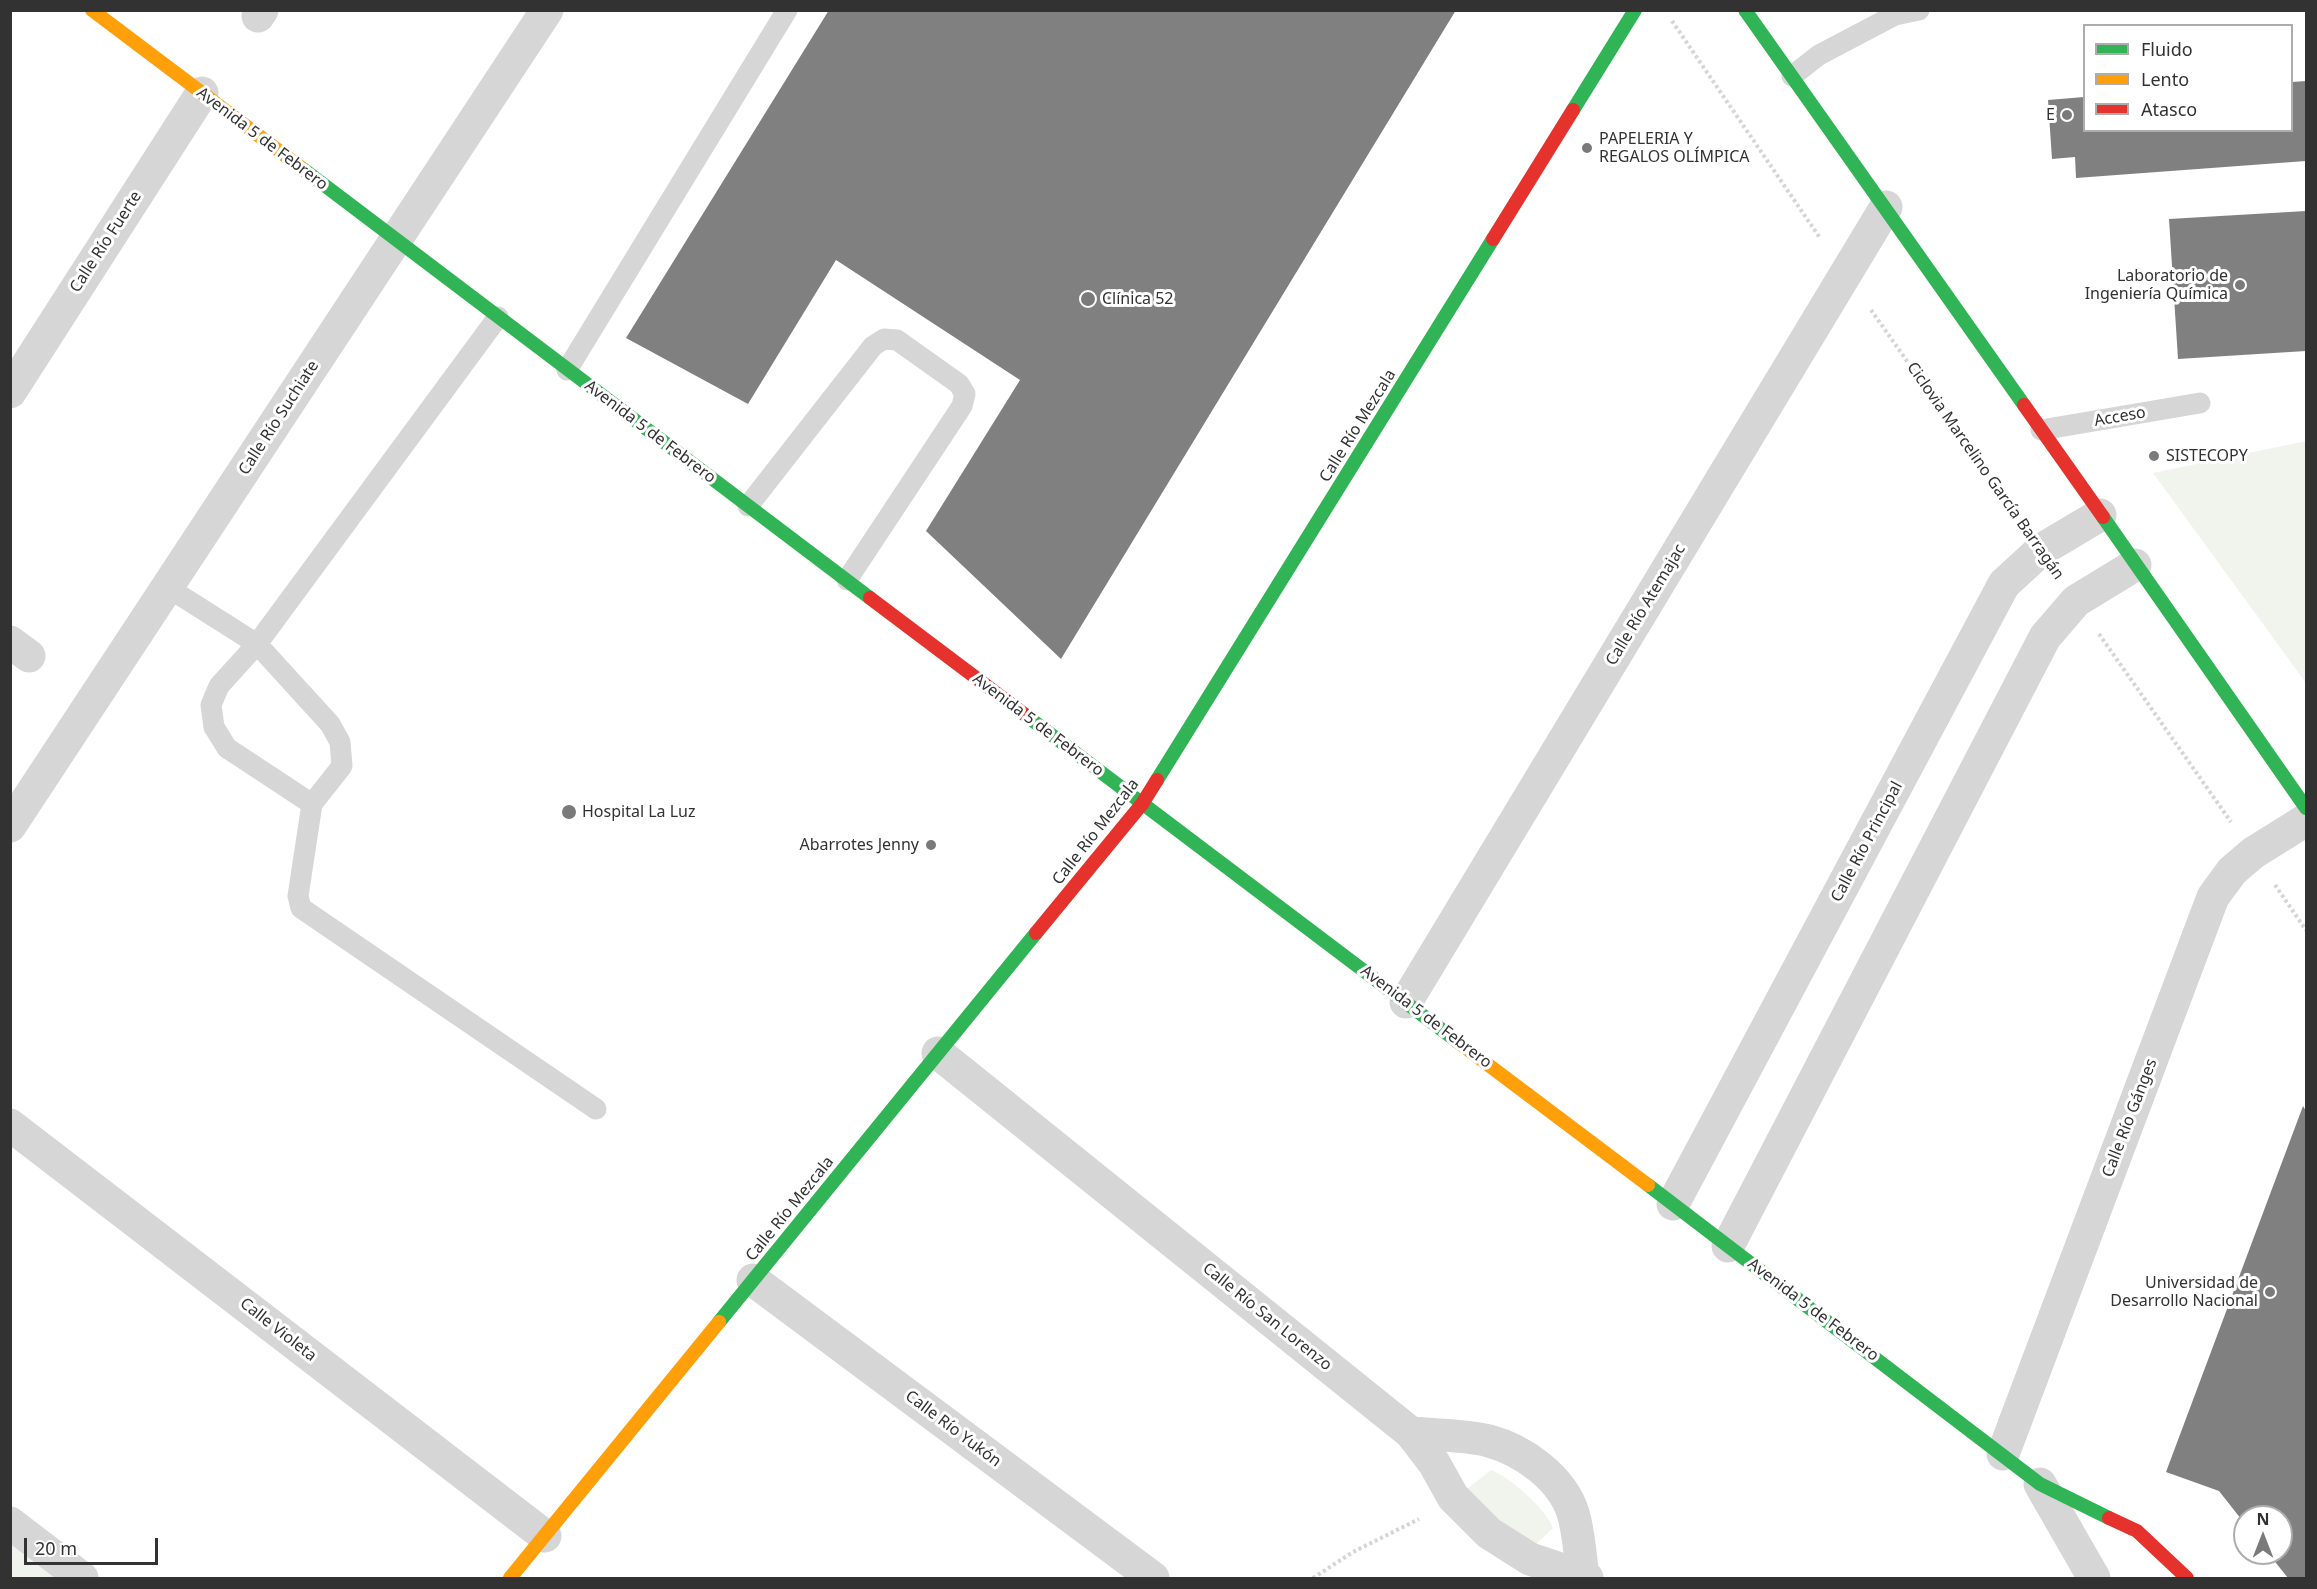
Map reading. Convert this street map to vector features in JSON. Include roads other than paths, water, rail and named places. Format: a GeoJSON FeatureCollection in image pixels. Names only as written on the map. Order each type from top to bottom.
{"type":"FeatureCollection","features":[{"type":"Feature","properties":{"kind":"street","name":"Avenida 5 de Febrero"},"geometry":{"type":"LineString","coordinates":[[92,10],[1673,1204],[2040,1484],[2137,1530],[2187,1578]]}},
{"type":"Feature","properties":{"kind":"street","name":"Calle Río Suchiate"},"geometry":{"type":"LineString","coordinates":[[10,826],[547,10]]}},
{"type":"Feature","properties":{"kind":"street","name":"Calle Río Mezcala"},"geometry":{"type":"LineString","coordinates":[[510,1578],[1142,804],[1635,10]]}},
{"type":"Feature","properties":{"kind":"street"},"geometry":{"type":"LineString","coordinates":[[1745,10],[1886,207],[2307,808]]}},
{"type":"Feature","properties":{"kind":"street","name":"Calle Río Fuerte"},"geometry":{"type":"LineString","coordinates":[[10,392],[202,93]]}},
{"type":"Feature","properties":{"kind":"street","name":"Calle Río Atemajac"},"geometry":{"type":"LineString","coordinates":[[1406,1002],[1886,207]]}},
{"type":"Feature","properties":{"kind":"street","name":"Calle Río Principal"},"geometry":{"type":"LineString","coordinates":[[1673,1204],[2004,584],[2041,550],[2100,515]]}},
{"type":"Feature","properties":{"kind":"street"},"geometry":{"type":"LineString","coordinates":[[1728,1246],[2045,637],[2076,601],[2135,565]]}},
{"type":"Feature","properties":{"kind":"street","name":"Calle Río Gánges"},"geometry":{"type":"LineString","coordinates":[[2003,1454],[2213,897],[2232,871],[2253,853],[2307,820]]}},
{"type":"Feature","properties":{"kind":"street","name":"Calle Río San Lorenzo"},"geometry":{"type":"LineString","coordinates":[[938,1053],[1411,1433],[1434,1463],[1453,1497],[1489,1533],[1530,1559],[1585,1577]]}},
{"type":"Feature","properties":{"kind":"street","name":"Calle Violeta"},"geometry":{"type":"LineString","coordinates":[[10,1125],[545,1536]]}},
{"type":"Feature","properties":{"kind":"street","name":"Calle Río Yukón"},"geometry":{"type":"LineString","coordinates":[[753,1280],[1144,1576]]}},
{"type":"Feature","properties":{"kind":"street"},"geometry":{"type":"LineString","coordinates":[[1411,1433],[1488,1440],[1511,1450],[1548,1474],[1568,1500],[1573,1514],[1585,1577]]}},
{"type":"Feature","properties":{"kind":"street","name":"Avenida 5 de Febrero"},"geometry":{"type":"LineString","coordinates":[[2040,1484],[2094,1578]]}},
{"type":"Feature","properties":{"kind":"street"},"geometry":{"type":"LineString","coordinates":[[10,1523],[82,1578]]}},
{"type":"Feature","properties":{"kind":"lane"},"geometry":{"type":"LineString","coordinates":[[567,370],[787,10]]}},
{"type":"Feature","properties":{"kind":"lane"},"geometry":{"type":"LineString","coordinates":[[1792,76],[1819,55],[1895,15],[1919,10]]}},
{"type":"Feature","properties":{"kind":"lane"},"geometry":{"type":"LineString","coordinates":[[312,804],[227,748],[214,728],[211,705],[219,686],[257,644],[498,317]]}},
{"type":"Feature","properties":{"kind":"lane"},"geometry":{"type":"LineString","coordinates":[[748,506],[873,346],[884,339],[897,340],[959,384],[965,394],[962,406],[847,580]]}},
{"type":"Feature","properties":{"kind":"lane","name":"Acceso"},"geometry":{"type":"LineString","coordinates":[[2041,430],[2200,403]]}},
{"type":"Feature","properties":{"kind":"lane"},"geometry":{"type":"LineString","coordinates":[[167,587],[257,644],[330,724],[340,742],[342,766],[312,804],[298,896],[301,908],[596,1109]]}},
{"type":"Feature","properties":{"kind":"place","name":"E"},"geometry":{"type":"Point","coordinates":[2067,115]}},
{"type":"Feature","properties":{"kind":"place","name":"PAPELERIA Y REGALOS OLÍMPICA"},"geometry":{"type":"Point","coordinates":[1587,148]}},
{"type":"Feature","properties":{"kind":"place","name":"Laboratorio de Ingeniería Química"},"geometry":{"type":"Point","coordinates":[2240,285]}},
{"type":"Feature","properties":{"kind":"place","name":"Clínica 52"},"geometry":{"type":"Point","coordinates":[1088,299]}},
{"type":"Feature","properties":{"kind":"place","name":"SISTECOPY"},"geometry":{"type":"Point","coordinates":[2154,456]}},
{"type":"Feature","properties":{"kind":"place","name":"Hospital La Luz"},"geometry":{"type":"Point","coordinates":[569,812]}},
{"type":"Feature","properties":{"kind":"place","name":"Abarrotes Jenny"},"geometry":{"type":"Point","coordinates":[931,845]}},
{"type":"Feature","properties":{"kind":"place","name":"Universidad de Desarrollo Nacional"},"geometry":{"type":"Point","coordinates":[2270,1292]}}]}
